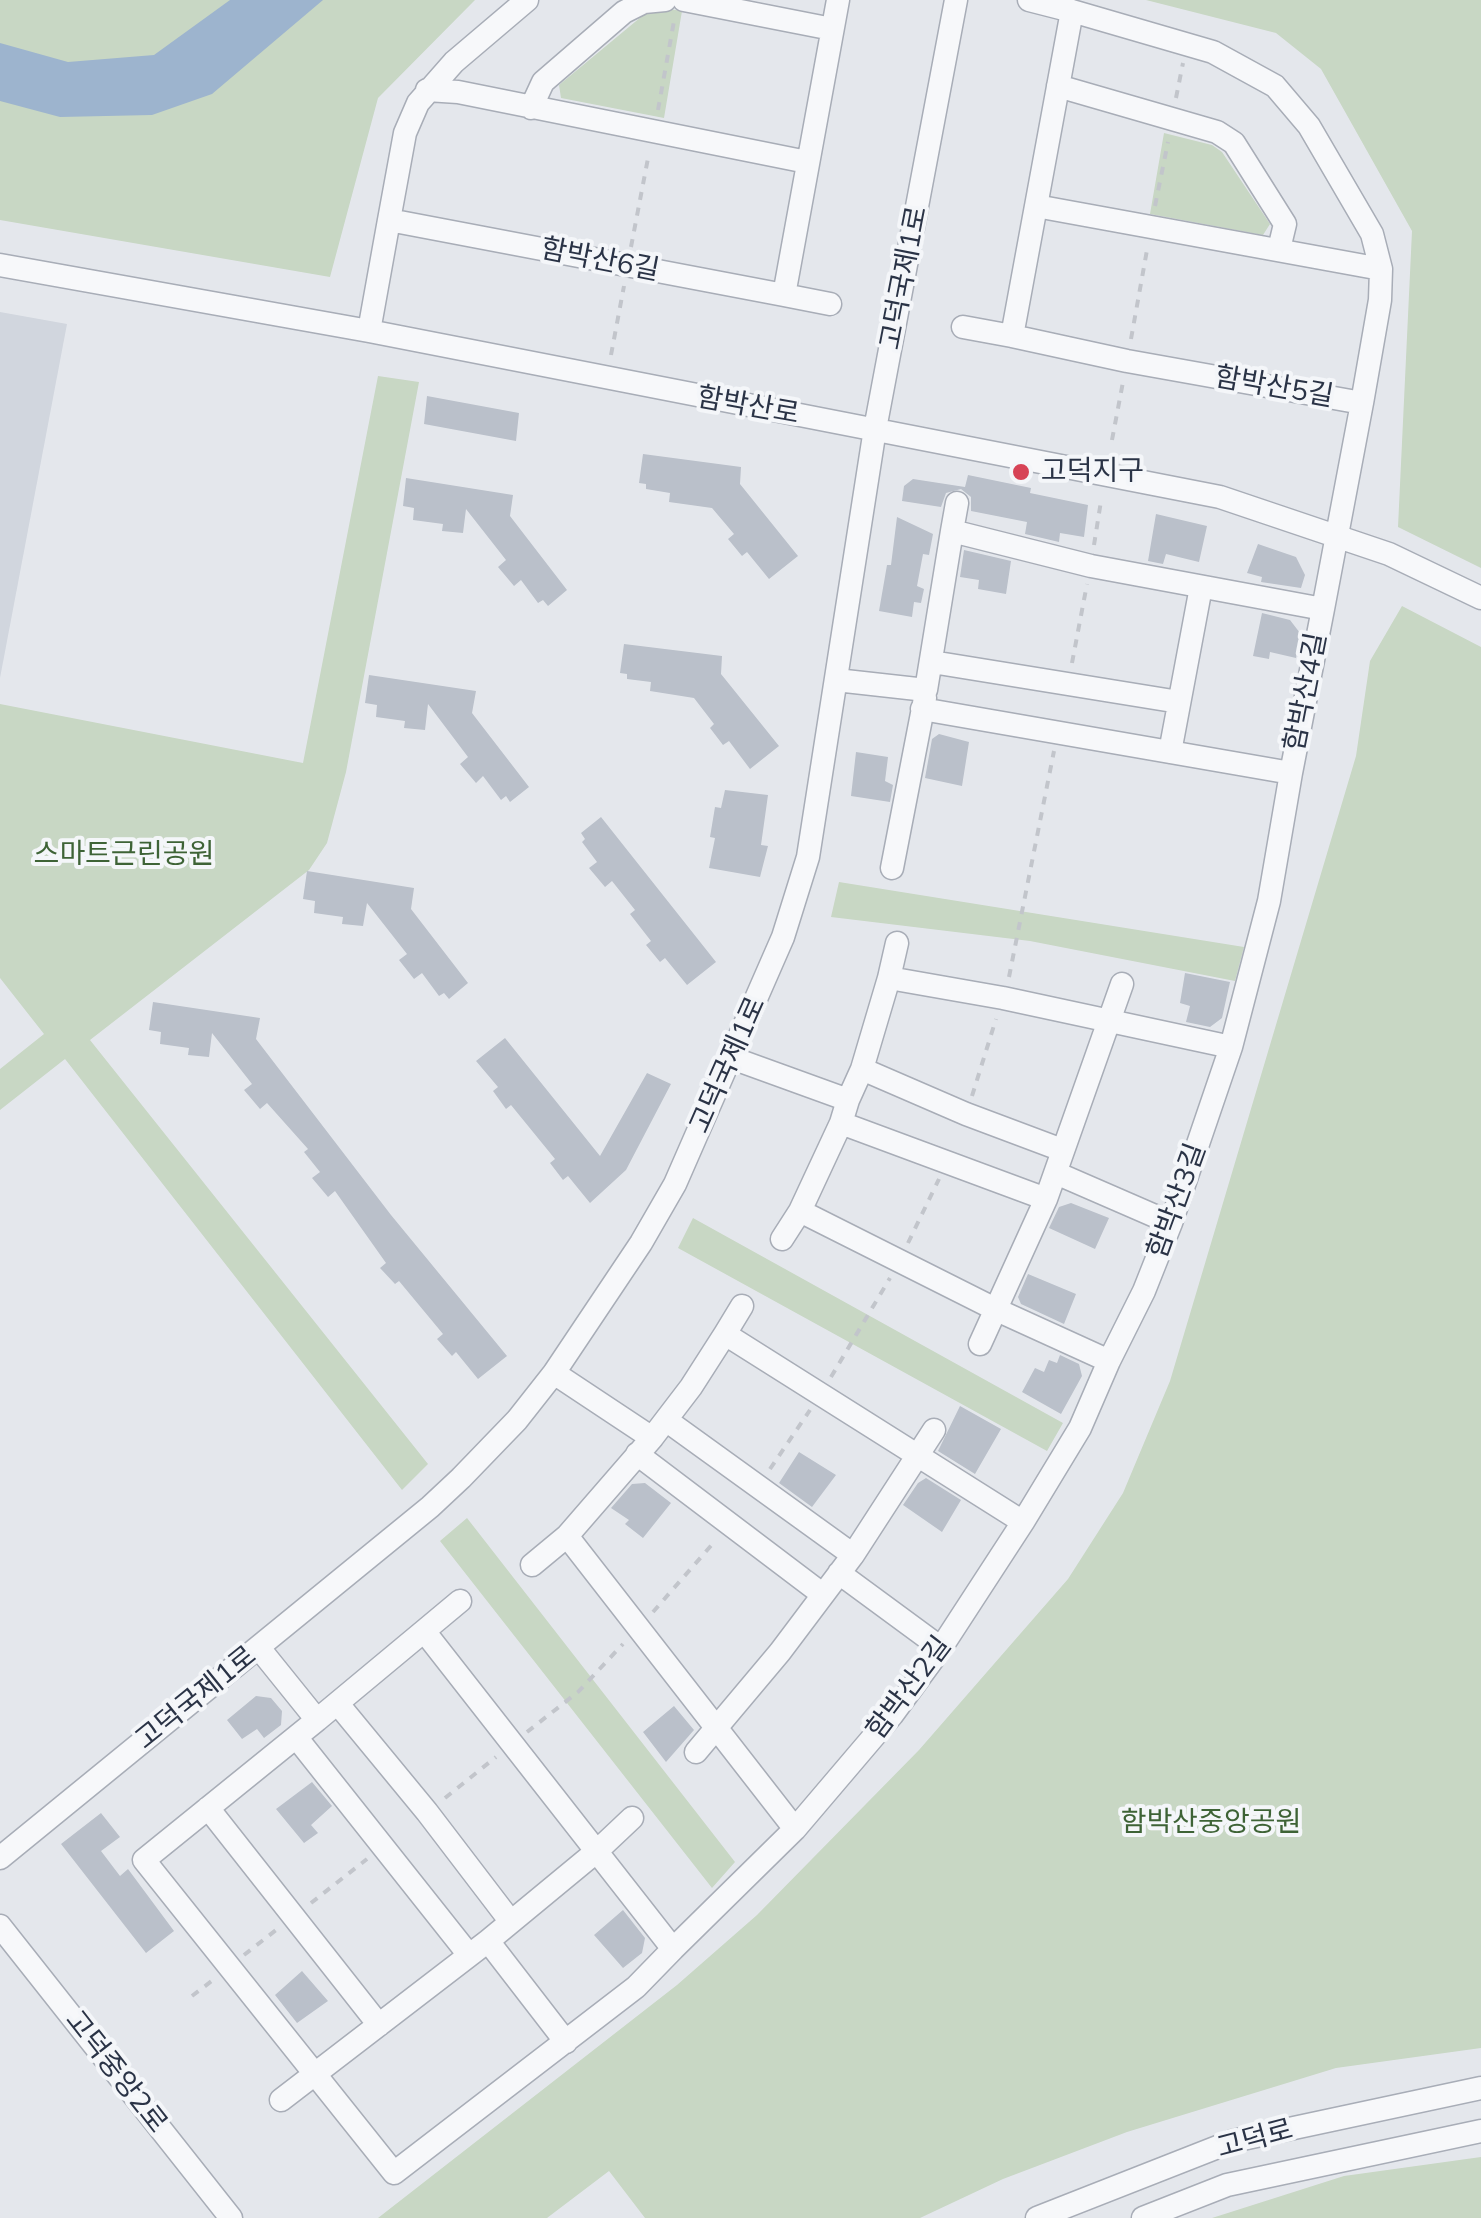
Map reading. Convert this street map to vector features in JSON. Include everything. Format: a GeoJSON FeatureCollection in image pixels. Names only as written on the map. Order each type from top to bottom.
{"type":"FeatureCollection","features":[{"type":"Feature","properties":{"kind":"street"},"geometry":{"type":"LineString","coordinates":[[369,332],[405,132],[427,90],[527,0]]}},
{"type":"Feature","properties":{"kind":"street"},"geometry":{"type":"LineString","coordinates":[[784,294],[838,0]]}},
{"type":"Feature","properties":{"kind":"street","name":"고덕국제1로"},"geometry":{"type":"LineString","coordinates":[[0,1858],[430,1507],[517,1420],[554,1373],[641,1243],[675,1184],[783,937],[808,858],[875,429],[956,0]]}},
{"type":"Feature","properties":{"kind":"street","name":"함박산5길"},"geometry":{"type":"LineString","coordinates":[[963,327],[1362,403],[1380,300],[1380,269],[1372,234],[1308,126],[1275,86],[1213,52],[1029,0]]}},
{"type":"Feature","properties":{"kind":"street"},"geometry":{"type":"LineString","coordinates":[[531,108],[543,82],[624,12],[644,2],[832,29]]}},
{"type":"Feature","properties":{"kind":"street"},"geometry":{"type":"LineString","coordinates":[[1012,336],[1072,11]]}},
{"type":"Feature","properties":{"kind":"street"},"geometry":{"type":"LineString","coordinates":[[1058,86],[1217,132],[1234,143],[1285,224],[1279,249]]}},
{"type":"Feature","properties":{"kind":"street"},"geometry":{"type":"LineString","coordinates":[[427,90],[458,92],[807,162]]}},
{"type":"Feature","properties":{"kind":"street"},"geometry":{"type":"LineString","coordinates":[[1036,206],[1380,269]]}},
{"type":"Feature","properties":{"kind":"street","name":"함박산6길"},"geometry":{"type":"LineString","coordinates":[[389,220],[830,304]]}},
{"type":"Feature","properties":{"kind":"street","name":"함박산로"},"geometry":{"type":"LineString","coordinates":[[0,265],[369,332],[1220,497],[1389,554],[1481,598]]}},
{"type":"Feature","properties":{"kind":"street"},"geometry":{"type":"LineString","coordinates":[[1322,609],[1362,403]]}},
{"type":"Feature","properties":{"kind":"street"},"geometry":{"type":"LineString","coordinates":[[892,868],[932,662],[957,504]]}},
{"type":"Feature","properties":{"kind":"street","name":"함박산4길"},"geometry":{"type":"LineString","coordinates":[[836,680],[1058,735],[1291,773],[1322,609],[1091,566],[952,531]]}},
{"type":"Feature","properties":{"kind":"street"},"geometry":{"type":"LineString","coordinates":[[1170,752],[1201,586]]}},
{"type":"Feature","properties":{"kind":"street"},"geometry":{"type":"LineString","coordinates":[[932,662],[1179,702]]}},
{"type":"Feature","properties":{"kind":"street","name":"함박산3길"},"geometry":{"type":"LineString","coordinates":[[1023,1522],[1080,1428],[1172,1223],[1231,1047],[1269,900],[1291,773]]}},
{"type":"Feature","properties":{"kind":"street"},"geometry":{"type":"LineString","coordinates":[[782,1239],[800,1211],[841,1124],[862,1068],[897,942]]}},
{"type":"Feature","properties":{"kind":"street"},"geometry":{"type":"LineString","coordinates":[[889,978],[1231,1047]]}},
{"type":"Feature","properties":{"kind":"street"},"geometry":{"type":"LineString","coordinates":[[980,1344],[1046,1199],[1122,984]]}},
{"type":"Feature","properties":{"kind":"street"},"geometry":{"type":"LineString","coordinates":[[732,1058],[848,1100]]}},
{"type":"Feature","properties":{"kind":"street"},"geometry":{"type":"LineString","coordinates":[[862,1068],[966,1114],[1062,1150]]}},
{"type":"Feature","properties":{"kind":"street"},"geometry":{"type":"LineString","coordinates":[[841,1124],[1046,1199]]}},
{"type":"Feature","properties":{"kind":"street"},"geometry":{"type":"LineString","coordinates":[[1056,1173],[1172,1223]]}},
{"type":"Feature","properties":{"kind":"street"},"geometry":{"type":"LineString","coordinates":[[800,1211],[997,1310],[1110,1361]]}},
{"type":"Feature","properties":{"kind":"street"},"geometry":{"type":"LineString","coordinates":[[532,1565],[567,1536],[652,1438],[742,1306]]}},
{"type":"Feature","properties":{"kind":"street"},"geometry":{"type":"LineString","coordinates":[[725,1334],[1023,1522]]}},
{"type":"Feature","properties":{"kind":"street"},"geometry":{"type":"LineString","coordinates":[[554,1373],[846,1564],[941,1648]]}},
{"type":"Feature","properties":{"kind":"street"},"geometry":{"type":"LineString","coordinates":[[696,1752],[780,1652],[846,1564],[934,1430]]}},
{"type":"Feature","properties":{"kind":"street"},"geometry":{"type":"LineString","coordinates":[[652,1438],[822,1594]]}},
{"type":"Feature","properties":{"kind":"street","name":"함박산2길"},"geometry":{"type":"LineString","coordinates":[[315,2074],[394,2173],[566,2042],[636,1987],[796,1829],[892,1715],[1023,1522]]}},
{"type":"Feature","properties":{"kind":"street"},"geometry":{"type":"LineString","coordinates":[[567,1536],[796,1829]]}},
{"type":"Feature","properties":{"kind":"street"},"geometry":{"type":"LineString","coordinates":[[315,2074],[144,1860],[460,1601]]}},
{"type":"Feature","properties":{"kind":"street"},"geometry":{"type":"LineString","coordinates":[[424,1630],[673,1949]]}},
{"type":"Feature","properties":{"kind":"street"},"geometry":{"type":"LineString","coordinates":[[258,1648],[318,1720]]}},
{"type":"Feature","properties":{"kind":"street"},"geometry":{"type":"LineString","coordinates":[[338,1704],[511,1922]]}},
{"type":"Feature","properties":{"kind":"street"},"geometry":{"type":"LineString","coordinates":[[296,1737],[566,2042]]}},
{"type":"Feature","properties":{"kind":"street"},"geometry":{"type":"LineString","coordinates":[[208,1808],[379,2025]]}},
{"type":"Feature","properties":{"kind":"street"},"geometry":{"type":"LineString","coordinates":[[281,2100],[479,1948],[632,1818]]}},
{"type":"Feature","properties":{"kind":"street","name":"고덕중앙2로"},"geometry":{"type":"LineString","coordinates":[[0,1926],[231,2218]]}},
{"type":"Feature","properties":{"kind":"street","name":"고덕로"},"geometry":{"type":"LineString","coordinates":[[1037,2218],[1234,2141],[1481,2088]]}},
{"type":"Feature","properties":{"kind":"street","name":"고덕로"},"geometry":{"type":"LineString","coordinates":[[1143,2218],[1227,2185],[1481,2131]]}},
{"type":"Feature","properties":{"kind":"path"},"geometry":{"type":"LineString","coordinates":[[654,131],[674,6]]}},
{"type":"Feature","properties":{"kind":"path"},"geometry":{"type":"LineString","coordinates":[[1112,440],[1150,229]]}},
{"type":"Feature","properties":{"kind":"path"},"geometry":{"type":"LineString","coordinates":[[1067,685],[1101,500]]}},
{"type":"Feature","properties":{"kind":"path"},"geometry":{"type":"LineString","coordinates":[[1016,955],[1058,735]]}},
{"type":"Feature","properties":{"kind":"shaded area"},"geometry":{"type":"Polygon","coordinates":[[[0,312],[67,324],[0,678],[0,312]]]}},
{"type":"Feature","properties":{"kind":"green space"},"geometry":{"type":"Polygon","coordinates":[[[0,0],[475,0],[378,98],[330,277],[0,220],[0,0]]]}},
{"type":"Feature","properties":{"kind":"green space"},"geometry":{"type":"Polygon","coordinates":[[[1146,0],[1481,0],[1481,568],[1398,527],[1412,231],[1321,69],[1276,33],[1146,0]]]}},
{"type":"Feature","properties":{"kind":"green space"},"geometry":{"type":"Polygon","coordinates":[[[663,8],[682,11],[664,118],[561,98],[559,85],[647,12],[663,8]]]}},
{"type":"Feature","properties":{"kind":"green space"},"geometry":{"type":"Polygon","coordinates":[[[1164,133],[1212,145],[1222,152],[1270,224],[1263,235],[1150,214],[1164,133]]]}},
{"type":"Feature","properties":{"kind":"green space","name":"스마트근린공원"},"geometry":{"type":"Polygon","coordinates":[[[378,376],[419,382],[346,772],[327,843],[309,870],[90,1040],[428,1464],[402,1490],[65,1059],[0,1110],[0,1069],[44,1034],[0,978],[0,704],[303,763],[378,376]]]}},
{"type":"Feature","properties":{"kind":"green space","name":"함박산중앙공원"},"geometry":{"type":"Polygon","coordinates":[[[1402,606],[1481,647],[1481,2048],[1336,2068],[1127,2132],[1003,2179],[920,2218],[645,2218],[609,2171],[547,2218],[378,2218],[677,1985],[757,1915],[919,1750],[1068,1579],[1123,1493],[1170,1381],[1356,756],[1370,661],[1402,606]]]}},
{"type":"Feature","properties":{"kind":"green space"},"geometry":{"type":"Polygon","coordinates":[[[839,882],[1244,947],[1235,981],[1030,941],[831,917],[839,882]]]}},
{"type":"Feature","properties":{"kind":"green space"},"geometry":{"type":"Polygon","coordinates":[[[693,1218],[1063,1423],[1047,1451],[678,1248],[693,1218]]]}},
{"type":"Feature","properties":{"kind":"green space"},"geometry":{"type":"Polygon","coordinates":[[[467,1518],[735,1862],[712,1888],[440,1541],[467,1518]]]}},
{"type":"Feature","properties":{"kind":"green space"},"geometry":{"type":"Polygon","coordinates":[[[1481,2157],[1481,2218],[1212,2218],[1344,2176],[1481,2157]]]}},
{"type":"Feature","properties":{"kind":"water"},"geometry":{"type":"Polygon","coordinates":[[[230,0],[323,0],[212,94],[152,115],[60,117],[0,101],[0,43],[68,62],[154,55],[230,0]]]}},
{"type":"Feature","properties":{"kind":"building"},"geometry":{"type":"Polygon","coordinates":[[[427,396],[519,413],[516,441],[424,424],[427,396]]]}},
{"type":"Feature","properties":{"kind":"building"},"geometry":{"type":"Polygon","coordinates":[[[643,454],[741,467],[740,484],[798,556],[769,579],[747,552],[742,556],[728,539],[734,534],[712,508],[669,502],[670,493],[646,489],[646,484],[639,483],[643,454]]]}},
{"type":"Feature","properties":{"kind":"building"},"geometry":{"type":"Polygon","coordinates":[[[968,475],[1088,505],[1084,537],[1060,533],[1059,542],[1025,534],[1027,522],[971,511],[971,497],[961,489],[946,493],[941,507],[902,501],[904,486],[913,479],[965,487],[968,475]]]}},
{"type":"Feature","properties":{"kind":"building"},"geometry":{"type":"Polygon","coordinates":[[[406,478],[513,495],[510,516],[567,590],[548,606],[543,600],[538,603],[521,580],[514,586],[498,567],[506,560],[466,509],[463,533],[442,531],[443,524],[413,520],[414,508],[403,506],[406,478]]]}},
{"type":"Feature","properties":{"kind":"building"},"geometry":{"type":"Polygon","coordinates":[[[1156,514],[1207,526],[1199,562],[1166,554],[1163,564],[1148,561],[1156,514]]]}},
{"type":"Feature","properties":{"kind":"building"},"geometry":{"type":"Polygon","coordinates":[[[897,517],[933,534],[929,555],[923,554],[917,586],[924,589],[921,603],[914,602],[912,617],[879,611],[887,565],[891,565],[897,517]]]}},
{"type":"Feature","properties":{"kind":"building"},"geometry":{"type":"Polygon","coordinates":[[[1258,544],[1296,557],[1305,575],[1301,588],[1261,582],[1262,577],[1247,573],[1258,544]]]}},
{"type":"Feature","properties":{"kind":"building"},"geometry":{"type":"Polygon","coordinates":[[[964,550],[1011,561],[1006,594],[978,589],[979,580],[960,577],[964,550]]]}},
{"type":"Feature","properties":{"kind":"building"},"geometry":{"type":"Polygon","coordinates":[[[1262,613],[1290,620],[1300,633],[1296,658],[1270,652],[1269,659],[1253,656],[1262,613]]]}},
{"type":"Feature","properties":{"kind":"building"},"geometry":{"type":"Polygon","coordinates":[[[624,644],[722,656],[721,674],[779,746],[750,769],[729,741],[723,745],[710,728],[714,724],[694,698],[650,691],[651,682],[627,679],[627,674],[620,673],[624,644]]]}},
{"type":"Feature","properties":{"kind":"building"},"geometry":{"type":"Polygon","coordinates":[[[369,675],[476,691],[472,713],[529,787],[510,802],[506,796],[501,800],[483,776],[476,783],[460,764],[468,757],[428,704],[425,730],[404,728],[405,721],[376,717],[377,705],[365,703],[369,675]]]}},
{"type":"Feature","properties":{"kind":"building"},"geometry":{"type":"Polygon","coordinates":[[[939,734],[969,742],[962,786],[925,778],[932,739],[939,734]]]}},
{"type":"Feature","properties":{"kind":"building"},"geometry":{"type":"Polygon","coordinates":[[[856,752],[888,757],[885,781],[893,785],[890,802],[851,796],[856,752]]]}},
{"type":"Feature","properties":{"kind":"building"},"geometry":{"type":"Polygon","coordinates":[[[725,790],[768,795],[761,845],[768,846],[760,877],[709,868],[715,838],[710,837],[715,807],[721,808],[725,790]]]}},
{"type":"Feature","properties":{"kind":"building"},"geometry":{"type":"Polygon","coordinates":[[[601,817],[716,962],[687,985],[665,958],[660,962],[646,945],[651,941],[630,914],[635,910],[612,881],[605,887],[589,868],[597,862],[582,842],[585,839],[581,833],[601,817]]]}},
{"type":"Feature","properties":{"kind":"building"},"geometry":{"type":"Polygon","coordinates":[[[307,871],[414,888],[411,909],[468,983],[449,999],[444,993],[439,996],[422,973],[414,979],[399,960],[407,954],[367,903],[363,926],[342,924],[343,917],[314,913],[315,901],[303,899],[307,871]]]}},
{"type":"Feature","properties":{"kind":"building"},"geometry":{"type":"Polygon","coordinates":[[[1185,973],[1230,982],[1222,1018],[1210,1027],[1186,1022],[1190,1006],[1180,1003],[1185,973]]]}},
{"type":"Feature","properties":{"kind":"building"},"geometry":{"type":"Polygon","coordinates":[[[153,1002],[260,1018],[256,1039],[391,1215],[507,1356],[478,1379],[456,1352],[452,1356],[437,1339],[443,1334],[399,1281],[395,1284],[380,1268],[386,1263],[335,1191],[328,1197],[312,1178],[320,1172],[304,1152],[308,1149],[267,1103],[260,1109],[244,1090],[252,1084],[212,1033],[209,1057],[188,1055],[189,1048],[160,1044],[161,1032],[149,1030],[153,1002]]]}},
{"type":"Feature","properties":{"kind":"building"},"geometry":{"type":"Polygon","coordinates":[[[505,1038],[600,1156],[647,1073],[671,1084],[626,1170],[590,1203],[568,1176],[563,1180],[550,1163],[555,1159],[511,1105],[506,1109],[493,1091],[498,1087],[476,1061],[505,1038]]]}},
{"type":"Feature","properties":{"kind":"building"},"geometry":{"type":"Polygon","coordinates":[[[1071,1203],[1109,1218],[1095,1249],[1049,1228],[1059,1207],[1071,1203]]]}},
{"type":"Feature","properties":{"kind":"building"},"geometry":{"type":"Polygon","coordinates":[[[1028,1274],[1076,1294],[1064,1324],[1021,1304],[1018,1297],[1028,1274]]]}},
{"type":"Feature","properties":{"kind":"building"},"geometry":{"type":"Polygon","coordinates":[[[1060,1355],[1079,1364],[1082,1376],[1061,1414],[1022,1392],[1035,1368],[1044,1372],[1049,1360],[1057,1363],[1060,1355]]]}},
{"type":"Feature","properties":{"kind":"building"},"geometry":{"type":"Polygon","coordinates":[[[960,1406],[1001,1429],[975,1474],[938,1451],[960,1406]]]}},
{"type":"Feature","properties":{"kind":"building"},"geometry":{"type":"Polygon","coordinates":[[[799,1452],[836,1475],[812,1507],[779,1483],[799,1452]]]}},
{"type":"Feature","properties":{"kind":"building"},"geometry":{"type":"Polygon","coordinates":[[[926,1478],[961,1500],[942,1532],[903,1505],[926,1478]]]}},
{"type":"Feature","properties":{"kind":"building"},"geometry":{"type":"Polygon","coordinates":[[[645,1483],[671,1503],[643,1538],[625,1524],[629,1520],[611,1508],[632,1484],[645,1483]]]}},
{"type":"Feature","properties":{"kind":"building"},"geometry":{"type":"Polygon","coordinates":[[[256,1696],[271,1698],[282,1711],[281,1725],[264,1738],[257,1729],[242,1739],[227,1720],[256,1696]]]}},
{"type":"Feature","properties":{"kind":"building"},"geometry":{"type":"Polygon","coordinates":[[[674,1706],[694,1730],[666,1762],[643,1732],[674,1706]]]}},
{"type":"Feature","properties":{"kind":"building"},"geometry":{"type":"Polygon","coordinates":[[[312,1782],[332,1806],[311,1825],[318,1833],[304,1843],[276,1809],[312,1782]]]}},
{"type":"Feature","properties":{"kind":"building"},"geometry":{"type":"Polygon","coordinates":[[[101,1813],[120,1837],[101,1851],[120,1876],[128,1869],[174,1931],[146,1953],[61,1844],[101,1813]]]}},
{"type":"Feature","properties":{"kind":"building"},"geometry":{"type":"Polygon","coordinates":[[[623,1910],[645,1938],[642,1953],[623,1968],[594,1935],[623,1910]]]}},
{"type":"Feature","properties":{"kind":"building"},"geometry":{"type":"Polygon","coordinates":[[[302,1971],[328,2001],[297,2023],[275,1995],[302,1971]]]}},
{"type":"Feature","properties":{"kind":"place","name":"고덕지구"},"geometry":{"type":"Point","coordinates":[1021,472]}}]}
